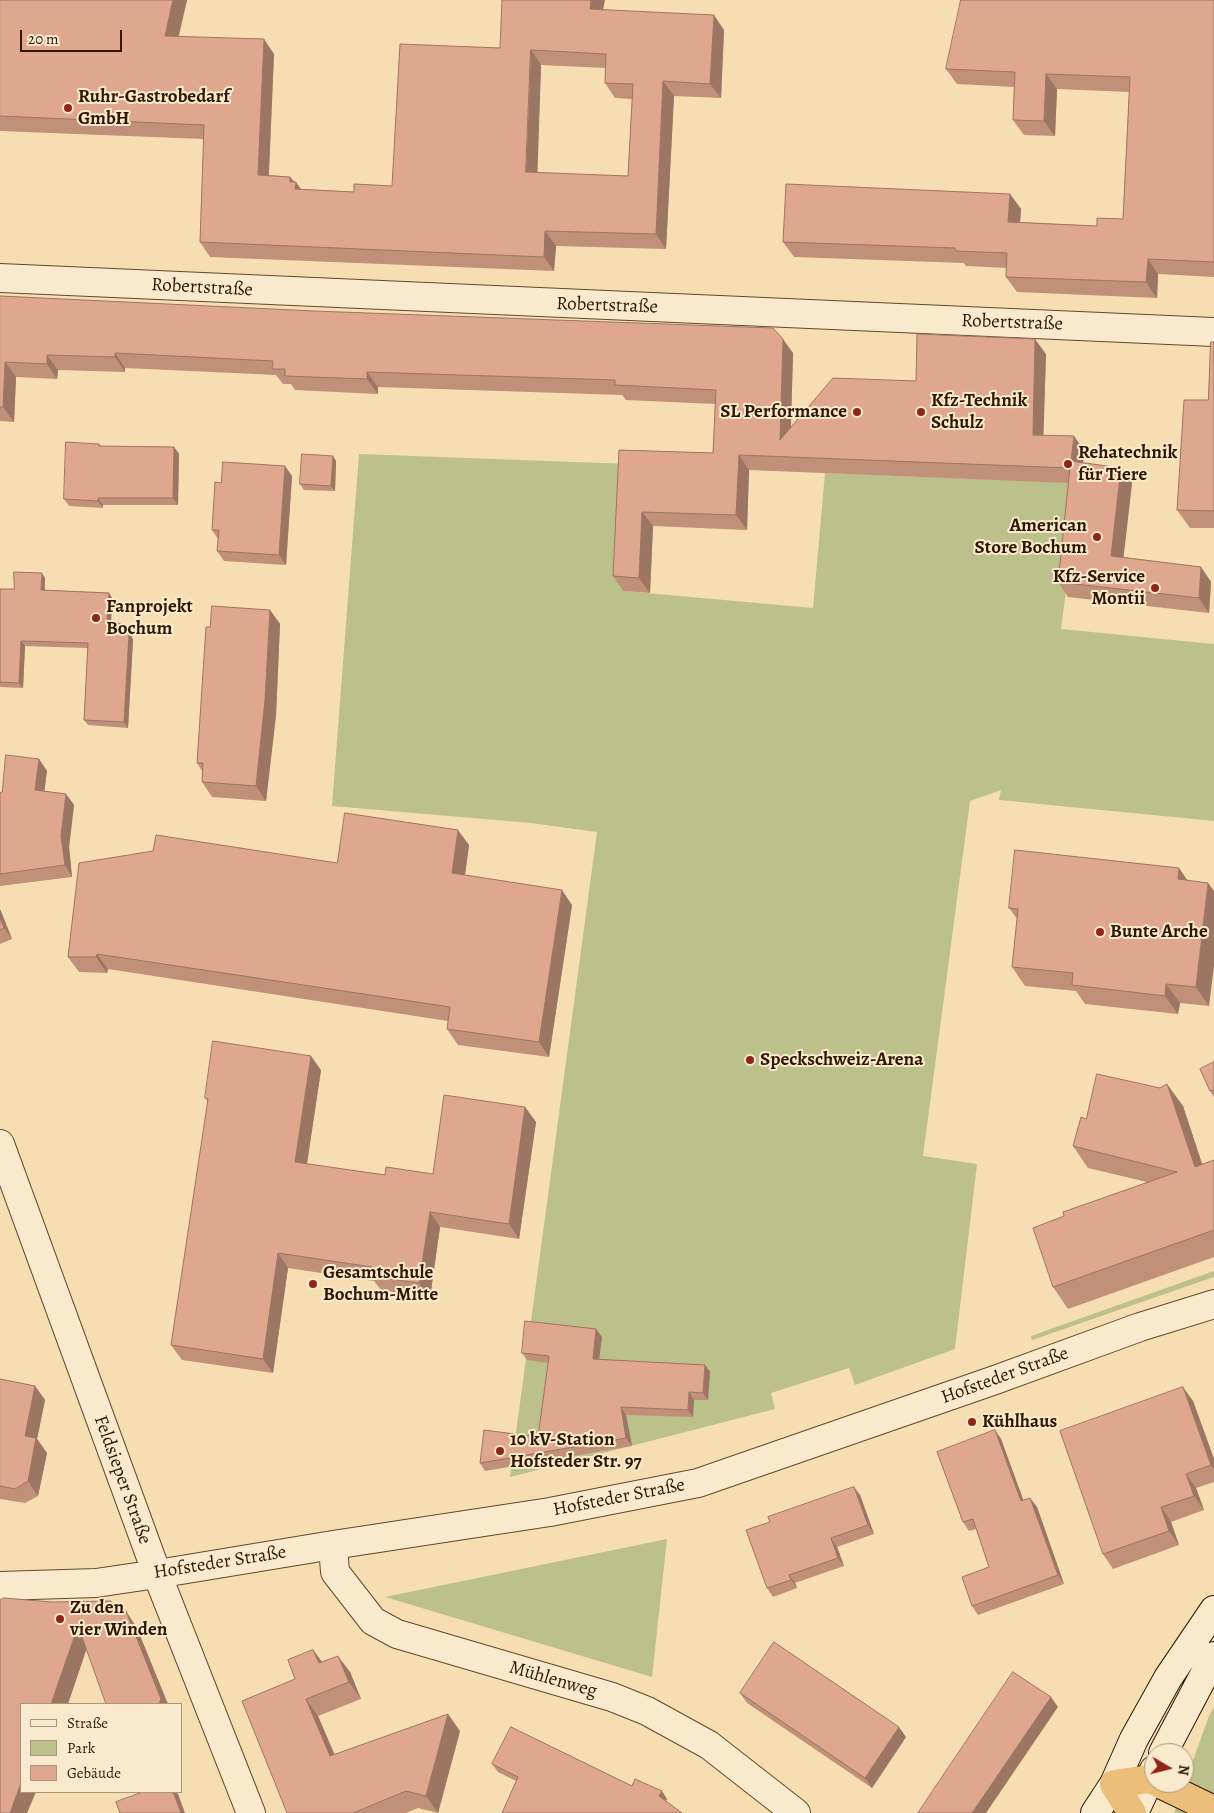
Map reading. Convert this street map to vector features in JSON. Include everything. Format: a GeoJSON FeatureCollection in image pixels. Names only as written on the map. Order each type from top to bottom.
{"type":"FeatureCollection","features":[{"type":"Feature","properties":{"kind":"highway"},"geometry":{"type":"LineString","coordinates":[[1133,1813],[1114,1784],[1144,1780]]}},
{"type":"Feature","properties":{"kind":"highway"},"geometry":{"type":"LineString","coordinates":[[1182,1793],[1214,1810]]}},
{"type":"Feature","properties":{"kind":"street","name":"Robertstraße"},"geometry":{"type":"LineString","coordinates":[[0,278],[1214,332]]}},
{"type":"Feature","properties":{"kind":"street","name":"Feldsieper Straße"},"geometry":{"type":"LineString","coordinates":[[0,1144],[157,1574],[251,1813]]}},
{"type":"Feature","properties":{"kind":"street","name":"Hofsteder Straße"},"geometry":{"type":"LineString","coordinates":[[0,1586],[96,1583],[157,1574],[332,1544],[550,1512],[698,1483],[995,1380],[1140,1327],[1214,1304]]}},
{"type":"Feature","properties":{"kind":"street","name":"Mühlenweg"},"geometry":{"type":"LineString","coordinates":[[332,1544],[336,1572],[373,1621],[397,1634],[612,1698],[647,1711],[709,1745],[796,1813]]}},
{"type":"Feature","properties":{"kind":"street"},"geometry":{"type":"LineString","coordinates":[[1095,1813],[1114,1784],[1134,1739],[1168,1678],[1214,1610]]}},
{"type":"Feature","properties":{"kind":"street"},"geometry":{"type":"LineString","coordinates":[[1168,1743],[1214,1656]]}},
{"type":"Feature","properties":{"kind":"street"},"geometry":{"type":"LineString","coordinates":[[1133,1813],[1145,1793]]}},
{"type":"Feature","properties":{"kind":"green space","name":"Speckschweiz-Arena"},"geometry":{"type":"Polygon","coordinates":[[[359,454],[629,464],[624,591],[813,608],[825,473],[1080,483],[1061,629],[1214,644],[1214,821],[999,800],[1001,790],[970,801],[923,1156],[977,1164],[955,1349],[855,1385],[849,1368],[771,1393],[775,1409],[510,1477],[597,832],[531,823],[332,806],[359,454]]]}},
{"type":"Feature","properties":{"kind":"green space"},"geometry":{"type":"Polygon","coordinates":[[[1214,1271],[1214,1277],[1032,1340],[1031,1336],[1214,1271]]]}},
{"type":"Feature","properties":{"kind":"green space"},"geometry":{"type":"Polygon","coordinates":[[[667,1539],[652,1677],[385,1597],[667,1539]]]}},
{"type":"Feature","properties":{"kind":"green space"},"geometry":{"type":"Polygon","coordinates":[[[1214,1707],[1214,1813],[1174,1813],[1181,1793],[1194,1793],[1194,1758],[1214,1707]]]}},
{"type":"Feature","properties":{"kind":"building"},"geometry":{"type":"Polygon","coordinates":[[[0,0],[173,0],[165,36],[264,39],[258,175],[290,177],[290,182],[296,182],[295,189],[354,192],[354,184],[392,186],[400,44],[500,48],[502,0],[591,0],[590,9],[714,15],[710,84],[663,81],[656,234],[545,231],[544,257],[200,242],[204,125],[0,116],[0,0]],[[531,50],[526,172],[628,176],[633,84],[605,83],[606,54],[531,50]]]}},
{"type":"Feature","properties":{"kind":"building"},"geometry":{"type":"Polygon","coordinates":[[[961,0],[1214,0],[1214,262],[1148,259],[1146,282],[1006,277],[1007,253],[956,251],[955,248],[783,242],[786,184],[1010,194],[1008,222],[1097,226],[1097,218],[1123,219],[1130,77],[1046,74],[1044,121],[1013,120],[1015,72],[946,69],[961,0]]]}},
{"type":"Feature","properties":{"kind":"building"},"geometry":{"type":"Polygon","coordinates":[[[0,296],[314,311],[773,328],[783,339],[780,440],[833,378],[916,381],[917,334],[1035,339],[1033,435],[1074,436],[1071,461],[1121,468],[1111,556],[1201,567],[1199,598],[1058,582],[1070,468],[739,455],[736,515],[642,512],[639,578],[613,576],[619,450],[713,453],[716,390],[615,385],[615,380],[367,372],[367,379],[285,376],[285,369],[272,369],[273,361],[115,353],[115,357],[47,355],[47,364],[5,362],[3,407],[0,407],[0,296]]]}},
{"type":"Feature","properties":{"kind":"building"},"geometry":{"type":"Polygon","coordinates":[[[1211,342],[1214,342],[1214,511],[1177,510],[1184,400],[1208,400],[1211,342]]]}},
{"type":"Feature","properties":{"kind":"building"},"geometry":{"type":"Polygon","coordinates":[[[66,442],[99,444],[99,446],[174,447],[173,498],[98,498],[98,501],[64,499],[66,442]]]}},
{"type":"Feature","properties":{"kind":"building"},"geometry":{"type":"Polygon","coordinates":[[[302,454],[333,456],[331,486],[300,484],[302,454]]]}},
{"type":"Feature","properties":{"kind":"building"},"geometry":{"type":"Polygon","coordinates":[[[223,462],[285,466],[279,555],[217,551],[219,530],[212,530],[215,482],[221,483],[223,462]]]}},
{"type":"Feature","properties":{"kind":"building"},"geometry":{"type":"Polygon","coordinates":[[[14,572],[42,573],[41,590],[109,593],[107,619],[124,625],[129,635],[124,722],[84,720],[88,643],[21,641],[19,683],[0,682],[0,589],[14,589],[14,572]]]}},
{"type":"Feature","properties":{"kind":"building"},"geometry":{"type":"Polygon","coordinates":[[[212,606],[270,610],[265,700],[256,786],[202,782],[203,763],[197,763],[206,627],[210,627],[212,606]]]}},
{"type":"Feature","properties":{"kind":"building"},"geometry":{"type":"Polygon","coordinates":[[[6,755],[39,759],[35,790],[66,794],[61,836],[65,865],[0,874],[0,793],[2,792],[6,755]]]}},
{"type":"Feature","properties":{"kind":"building"},"geometry":{"type":"Polygon","coordinates":[[[345,813],[458,830],[452,873],[562,890],[539,1042],[447,1029],[450,1007],[97,954],[96,957],[68,957],[79,863],[153,851],[156,835],[337,863],[345,813]]]}},
{"type":"Feature","properties":{"kind":"building"},"geometry":{"type":"Polygon","coordinates":[[[1015,850],[1179,868],[1178,879],[1208,883],[1196,987],[1166,984],[1165,996],[1072,985],[1073,973],[1012,967],[1018,909],[1009,908],[1015,850]]]}},
{"type":"Feature","properties":{"kind":"building"},"geometry":{"type":"Polygon","coordinates":[[[0,918],[4,928],[0,930],[0,918]]]}},
{"type":"Feature","properties":{"kind":"building"},"geometry":{"type":"Polygon","coordinates":[[[213,1041],[311,1056],[295,1162],[385,1175],[386,1167],[433,1174],[444,1095],[525,1107],[509,1224],[430,1212],[419,1283],[371,1276],[372,1267],[278,1253],[263,1359],[171,1345],[208,1099],[205,1098],[213,1041]]]}},
{"type":"Feature","properties":{"kind":"building"},"geometry":{"type":"Polygon","coordinates":[[[1214,1062],[1214,1090],[1210,1091],[1200,1069],[1214,1062]]]}},
{"type":"Feature","properties":{"kind":"building"},"geometry":{"type":"Polygon","coordinates":[[[1097,1074],[1160,1088],[1167,1084],[1195,1167],[1214,1160],[1214,1230],[1053,1287],[1033,1228],[1064,1216],[1063,1212],[1177,1172],[1073,1146],[1081,1117],[1086,1119],[1097,1074]]]}},
{"type":"Feature","properties":{"kind":"building"},"geometry":{"type":"Polygon","coordinates":[[[525,1321],[596,1329],[593,1359],[705,1365],[703,1393],[689,1392],[688,1410],[621,1407],[626,1438],[480,1463],[484,1430],[538,1437],[549,1356],[522,1353],[525,1321]]]}},
{"type":"Feature","properties":{"kind":"building"},"geometry":{"type":"Polygon","coordinates":[[[0,1379],[35,1386],[25,1436],[36,1438],[28,1481],[15,1489],[0,1486],[0,1379]]]}},
{"type":"Feature","properties":{"kind":"building"},"geometry":{"type":"Polygon","coordinates":[[[1183,1387],[1211,1465],[1186,1474],[1194,1496],[1161,1507],[1169,1531],[1103,1554],[1060,1431],[1183,1387]]]}},
{"type":"Feature","properties":{"kind":"building"},"geometry":{"type":"Polygon","coordinates":[[[995,1430],[1021,1501],[1030,1498],[1058,1575],[972,1606],[962,1577],[989,1567],[973,1519],[963,1522],[937,1452],[995,1430]]]}},
{"type":"Feature","properties":{"kind":"building"},"geometry":{"type":"Polygon","coordinates":[[[854,1487],[868,1525],[831,1538],[838,1558],[789,1575],[791,1580],[767,1588],[746,1530],[770,1522],[768,1517],[854,1487]]]}},
{"type":"Feature","properties":{"kind":"building"},"geometry":{"type":"Polygon","coordinates":[[[4,1598],[52,1602],[111,1601],[115,1615],[126,1611],[161,1699],[159,1703],[106,1703],[78,1626],[51,1703],[20,1703],[20,1786],[10,1813],[0,1813],[0,1600],[4,1598]]]}},
{"type":"Feature","properties":{"kind":"building"},"geometry":{"type":"Polygon","coordinates":[[[774,1642],[899,1727],[865,1778],[740,1693],[774,1642]]]}},
{"type":"Feature","properties":{"kind":"building"},"geometry":{"type":"Polygon","coordinates":[[[313,1650],[319,1663],[338,1656],[349,1682],[306,1699],[330,1756],[448,1714],[426,1796],[406,1791],[353,1813],[287,1813],[242,1701],[295,1679],[288,1660],[313,1650]]]}},
{"type":"Feature","properties":{"kind":"building"},"geometry":{"type":"Polygon","coordinates":[[[1013,1672],[1051,1697],[972,1813],[918,1813],[1013,1672]]]}},
{"type":"Feature","properties":{"kind":"building"},"geometry":{"type":"Polygon","coordinates":[[[511,1727],[632,1786],[635,1779],[662,1791],[659,1796],[682,1813],[502,1813],[518,1777],[492,1764],[511,1727]]]}},
{"type":"Feature","properties":{"kind":"building"},"geometry":{"type":"Polygon","coordinates":[[[140,1793],[173,1793],[181,1813],[120,1813],[116,1802],[140,1793]]]}},
{"type":"Feature","properties":{"kind":"place","name":"Ruhr-Gastrobedarf GmbH"},"geometry":{"type":"Point","coordinates":[68,108]}},
{"type":"Feature","properties":{"kind":"place","name":"SL Performance"},"geometry":{"type":"Point","coordinates":[857,412]}},
{"type":"Feature","properties":{"kind":"place","name":"Kfz-Technik Schulz"},"geometry":{"type":"Point","coordinates":[921,412]}},
{"type":"Feature","properties":{"kind":"place","name":"Rehatechnik für Tiere"},"geometry":{"type":"Point","coordinates":[1068,464]}},
{"type":"Feature","properties":{"kind":"place","name":"American Store Bochum"},"geometry":{"type":"Point","coordinates":[1097,537]}},
{"type":"Feature","properties":{"kind":"place","name":"Kfz-Service Montii"},"geometry":{"type":"Point","coordinates":[1155,588]}},
{"type":"Feature","properties":{"kind":"place","name":"Fanprojekt Bochum"},"geometry":{"type":"Point","coordinates":[96,618]}},
{"type":"Feature","properties":{"kind":"place","name":"Bunte Arche"},"geometry":{"type":"Point","coordinates":[1100,932]}},
{"type":"Feature","properties":{"kind":"place","name":"Speckschweiz-Arena"},"geometry":{"type":"Point","coordinates":[750,1060]}},
{"type":"Feature","properties":{"kind":"place","name":"Gesamtschule Bochum-Mitte"},"geometry":{"type":"Point","coordinates":[313,1284]}},
{"type":"Feature","properties":{"kind":"place","name":"Kühlhaus"},"geometry":{"type":"Point","coordinates":[972,1422]}},
{"type":"Feature","properties":{"kind":"place","name":"10 kV-Station Hofsteder Str. 97"},"geometry":{"type":"Point","coordinates":[500,1451]}},
{"type":"Feature","properties":{"kind":"place","name":"Zu den vier Winden"},"geometry":{"type":"Point","coordinates":[60,1619]}}]}
